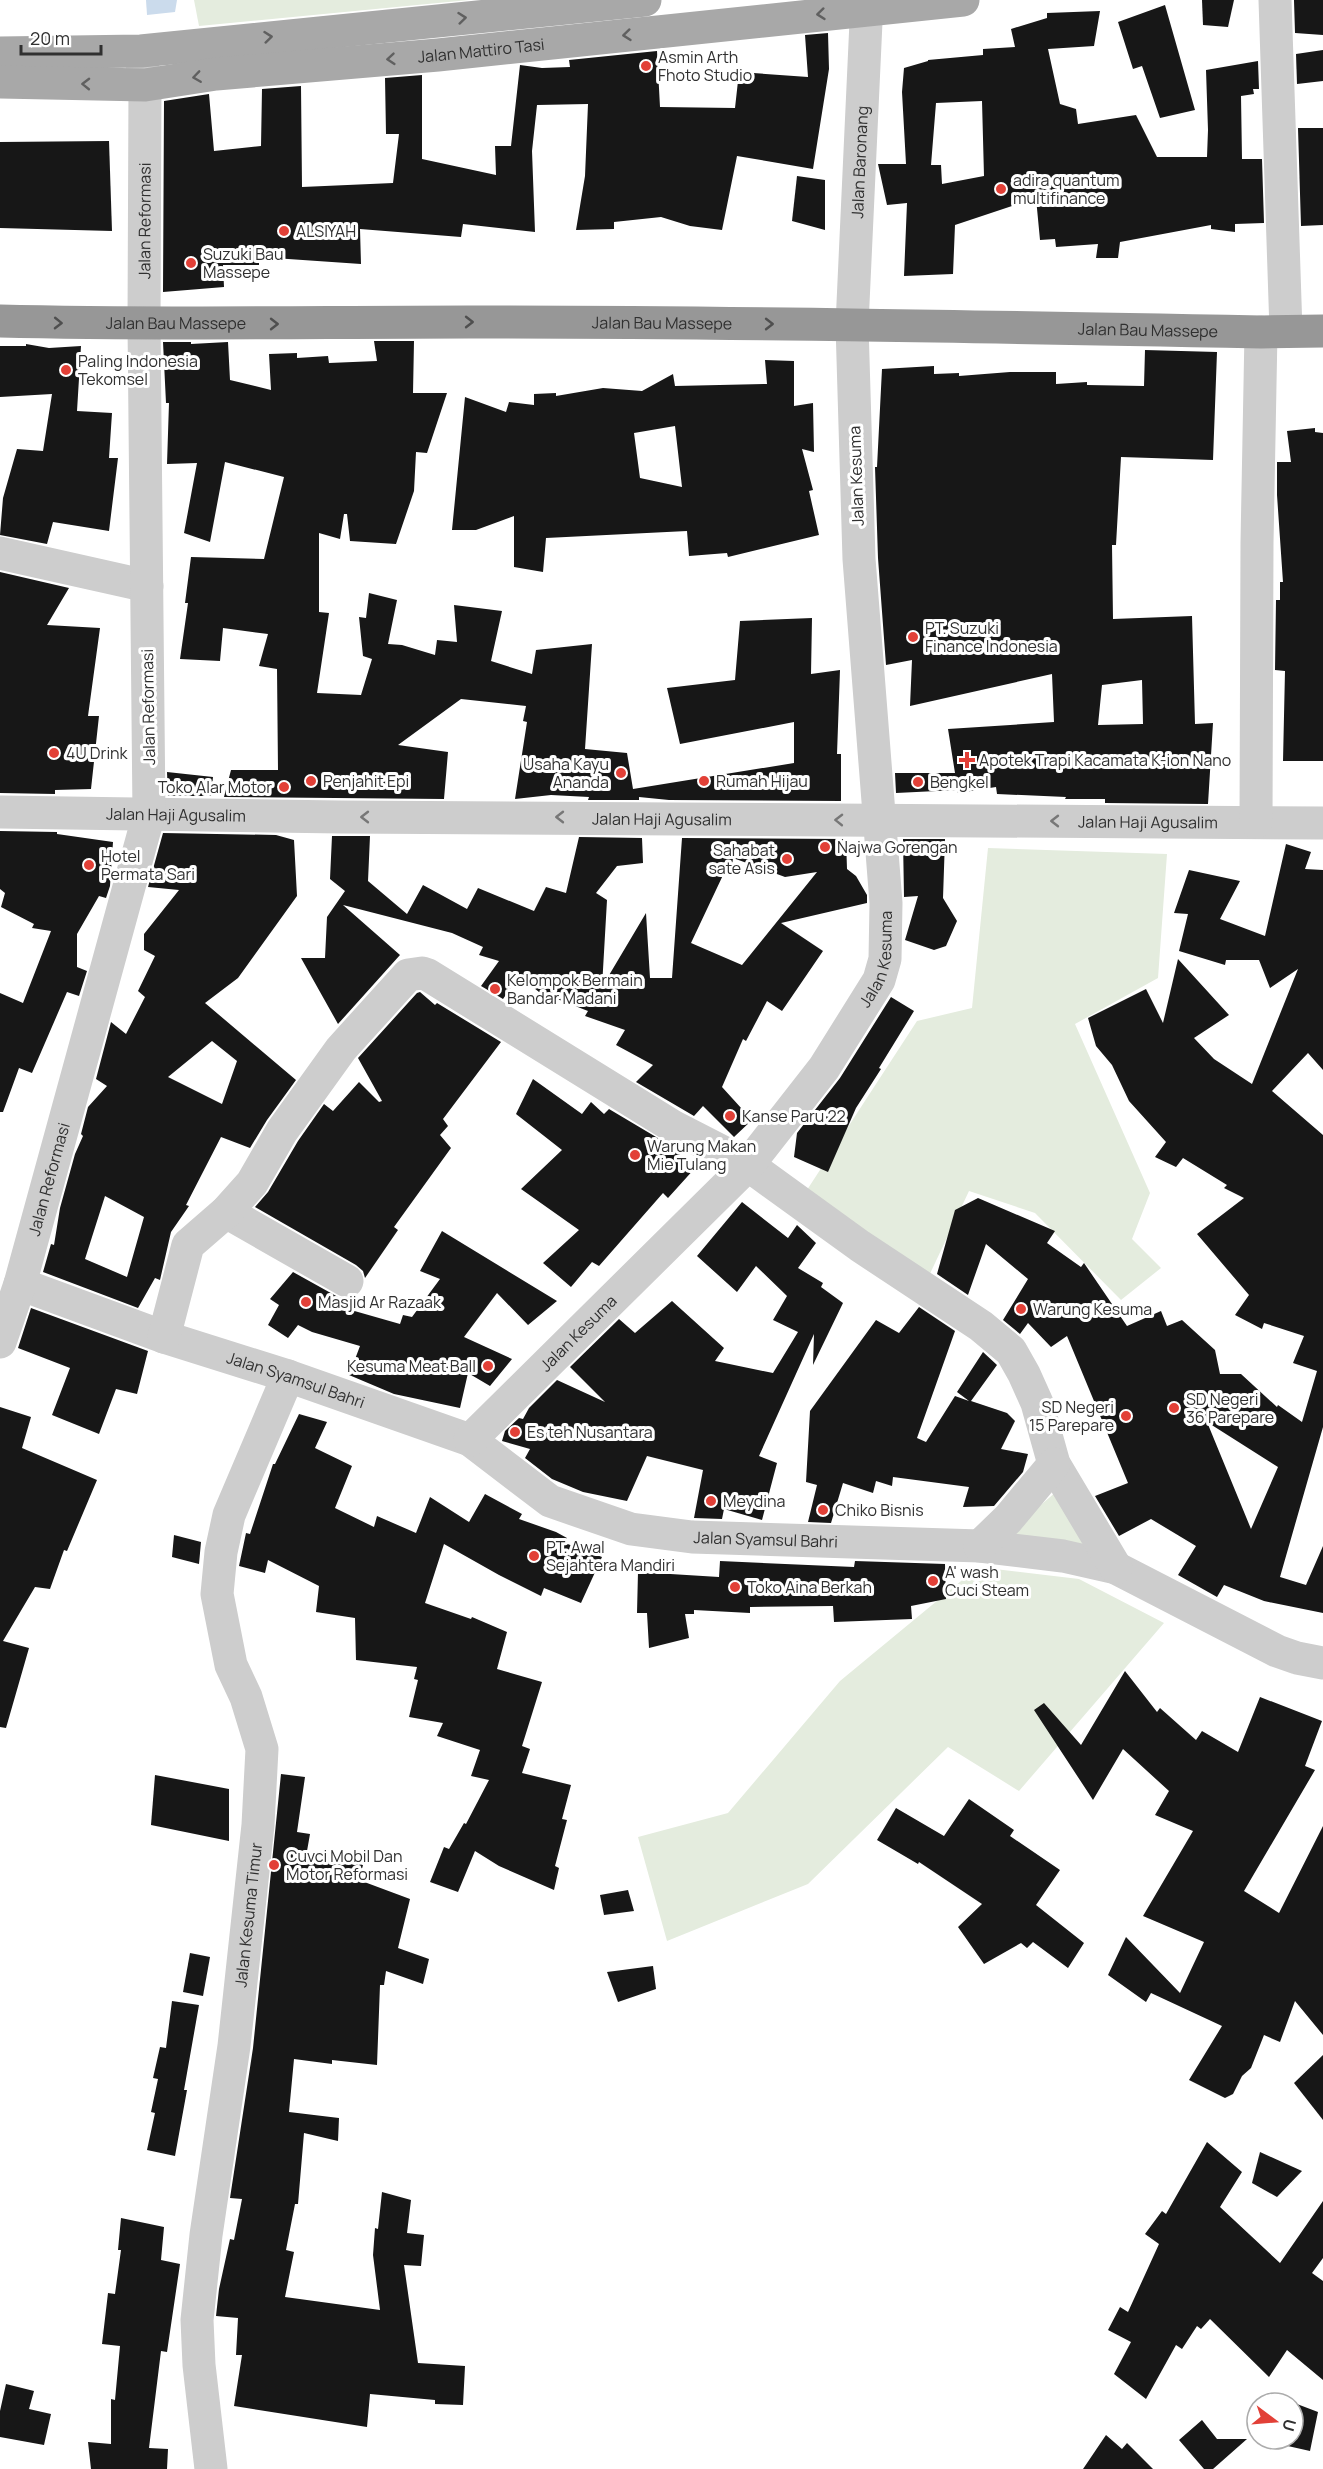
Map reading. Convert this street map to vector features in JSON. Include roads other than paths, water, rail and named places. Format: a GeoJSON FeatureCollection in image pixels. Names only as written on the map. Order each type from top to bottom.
{"type":"FeatureCollection","features":[{"type":"Feature","properties":{"kind":"highway","name":"Jalan Bau Massepe"},"geometry":{"type":"LineString","coordinates":[[0,321],[144,324],[469,322],[1323,331]]}},
{"type":"Feature","properties":{"kind":"main road","name":"Jalan Mattiro Tasi"},"geometry":{"type":"LineString","coordinates":[[0,53],[141,51],[645,0]]}},
{"type":"Feature","properties":{"kind":"main road","name":"Jalan Mattiro Tasi"},"geometry":{"type":"LineString","coordinates":[[0,82],[145,85],[216,74],[438,55],[868,4],[963,0]]}},
{"type":"Feature","properties":{"kind":"street"},"geometry":{"type":"LineString","coordinates":[[1256,822],[1257,543],[1273,331],[1275,0]]}},
{"type":"Feature","properties":{"kind":"street","name":"Jalan Baronang"},"geometry":{"type":"LineString","coordinates":[[852,325],[868,4]]}},
{"type":"Feature","properties":{"kind":"street","name":"Jalan Reformasi"},"geometry":{"type":"LineString","coordinates":[[0,1342],[20,1284],[149,814],[144,324],[145,85],[141,51]]}},
{"type":"Feature","properties":{"kind":"street","name":"Jalan Kesuma"},"geometry":{"type":"LineString","coordinates":[[470,1440],[748,1165],[824,1068],[879,980],[885,959],[886,903],[859,559],[852,325]]}},
{"type":"Feature","properties":{"kind":"street"},"geometry":{"type":"LineString","coordinates":[[0,553],[147,586]]}},
{"type":"Feature","properties":{"kind":"street","name":"Jalan Haji Agusalim"},"geometry":{"type":"LineString","coordinates":[[0,812],[1323,823]]}},
{"type":"Feature","properties":{"kind":"street"},"geometry":{"type":"LineString","coordinates":[[164,1337],[188,1245],[226,1212],[252,1183],[282,1131],[341,1049],[408,975],[428,975],[674,1127],[748,1165],[860,1246],[981,1326],[1011,1351],[1037,1403],[1054,1464],[1116,1568]]}},
{"type":"Feature","properties":{"kind":"street"},"geometry":{"type":"LineString","coordinates":[[226,1212],[347,1281]]}},
{"type":"Feature","properties":{"kind":"street","name":"Jalan Syamsul Bahri"},"geometry":{"type":"LineString","coordinates":[[20,1284],[164,1337],[288,1376],[470,1440],[550,1501],[631,1529],[692,1537],[980,1546],[1063,1556],[1116,1568],[1277,1651],[1323,1663]]}},
{"type":"Feature","properties":{"kind":"street","name":"Jalan Kesuma Timur"},"geometry":{"type":"LineString","coordinates":[[211,2469],[196,2320],[234,2046],[258,1825],[262,1749],[246,1697],[231,1665],[217,1594],[221,1552],[229,1515],[288,1376]]}},
{"type":"Feature","properties":{"kind":"street"},"geometry":{"type":"LineString","coordinates":[[980,1546],[1008,1519],[1054,1464]]}},
{"type":"Feature","properties":{"kind":"water"},"geometry":{"type":"Polygon","coordinates":[[[146,0],[177,0],[175,12],[147,15],[146,0]]]}},
{"type":"Feature","properties":{"kind":"place","name":"Asmin Arth Fhoto Studio"},"geometry":{"type":"Point","coordinates":[646,66]}},
{"type":"Feature","properties":{"kind":"place","name":"adira quantum multifinance"},"geometry":{"type":"Point","coordinates":[1001,189]}},
{"type":"Feature","properties":{"kind":"place","name":"ALSIYAH"},"geometry":{"type":"Point","coordinates":[284,231]}},
{"type":"Feature","properties":{"kind":"place","name":"Suzuki Bau Massepe"},"geometry":{"type":"Point","coordinates":[191,263]}},
{"type":"Feature","properties":{"kind":"place","name":"Paling Indonesia Tekomsel"},"geometry":{"type":"Point","coordinates":[66,370]}},
{"type":"Feature","properties":{"kind":"place","name":"PT. Suzuki Finance Indonesia"},"geometry":{"type":"Point","coordinates":[913,637]}},
{"type":"Feature","properties":{"kind":"place","name":"4U Drink"},"geometry":{"type":"Point","coordinates":[54,753]}},
{"type":"Feature","properties":{"kind":"place","name":"Apotek Trapi Kacamata K-ion Nano"},"geometry":{"type":"Point","coordinates":[967,760]}},
{"type":"Feature","properties":{"kind":"place","name":"Usaha Kayu Ananda"},"geometry":{"type":"Point","coordinates":[621,773]}},
{"type":"Feature","properties":{"kind":"place","name":"Penjahit Epi"},"geometry":{"type":"Point","coordinates":[311,781]}},
{"type":"Feature","properties":{"kind":"place","name":"Rumah Hijau"},"geometry":{"type":"Point","coordinates":[704,781]}},
{"type":"Feature","properties":{"kind":"place","name":"Bengkel"},"geometry":{"type":"Point","coordinates":[918,782]}},
{"type":"Feature","properties":{"kind":"place","name":"Toko Alar Motor"},"geometry":{"type":"Point","coordinates":[284,787]}},
{"type":"Feature","properties":{"kind":"place","name":"Najwa Gorengan"},"geometry":{"type":"Point","coordinates":[825,847]}},
{"type":"Feature","properties":{"kind":"place","name":"Sahabat sate Asis"},"geometry":{"type":"Point","coordinates":[787,859]}},
{"type":"Feature","properties":{"kind":"place","name":"Hotel Permata Sari"},"geometry":{"type":"Point","coordinates":[89,865]}},
{"type":"Feature","properties":{"kind":"place","name":"Kelompok Bermain Bandar Madani"},"geometry":{"type":"Point","coordinates":[495,989]}},
{"type":"Feature","properties":{"kind":"place","name":"Kanse Paru 22"},"geometry":{"type":"Point","coordinates":[730,1116]}},
{"type":"Feature","properties":{"kind":"place","name":"Warung Makan Mie Tulang"},"geometry":{"type":"Point","coordinates":[635,1155]}},
{"type":"Feature","properties":{"kind":"place","name":"Masjid Ar Razaak"},"geometry":{"type":"Point","coordinates":[306,1302]}},
{"type":"Feature","properties":{"kind":"place","name":"Warung Kesuma"},"geometry":{"type":"Point","coordinates":[1021,1309]}},
{"type":"Feature","properties":{"kind":"place","name":"Kesuma Meat Ball"},"geometry":{"type":"Point","coordinates":[488,1366]}},
{"type":"Feature","properties":{"kind":"place","name":"SD Negeri 36 Parepare"},"geometry":{"type":"Point","coordinates":[1174,1408]}},
{"type":"Feature","properties":{"kind":"place","name":"SD Negeri 15 Parepare"},"geometry":{"type":"Point","coordinates":[1126,1416]}},
{"type":"Feature","properties":{"kind":"place","name":"Es teh Nusantara"},"geometry":{"type":"Point","coordinates":[515,1432]}},
{"type":"Feature","properties":{"kind":"place","name":"Meydina"},"geometry":{"type":"Point","coordinates":[711,1501]}},
{"type":"Feature","properties":{"kind":"place","name":"Chiko Bisnis"},"geometry":{"type":"Point","coordinates":[823,1510]}},
{"type":"Feature","properties":{"kind":"place","name":"PT. Awal Sejahtera Mandiri"},"geometry":{"type":"Point","coordinates":[534,1556]}},
{"type":"Feature","properties":{"kind":"place","name":"A' wash Cuci Steam"},"geometry":{"type":"Point","coordinates":[933,1581]}},
{"type":"Feature","properties":{"kind":"place","name":"Toko Aina Berkah"},"geometry":{"type":"Point","coordinates":[735,1587]}},
{"type":"Feature","properties":{"kind":"place","name":"Cuvci Mobil Dan Motor Reformasi"},"geometry":{"type":"Point","coordinates":[274,1865]}}]}
